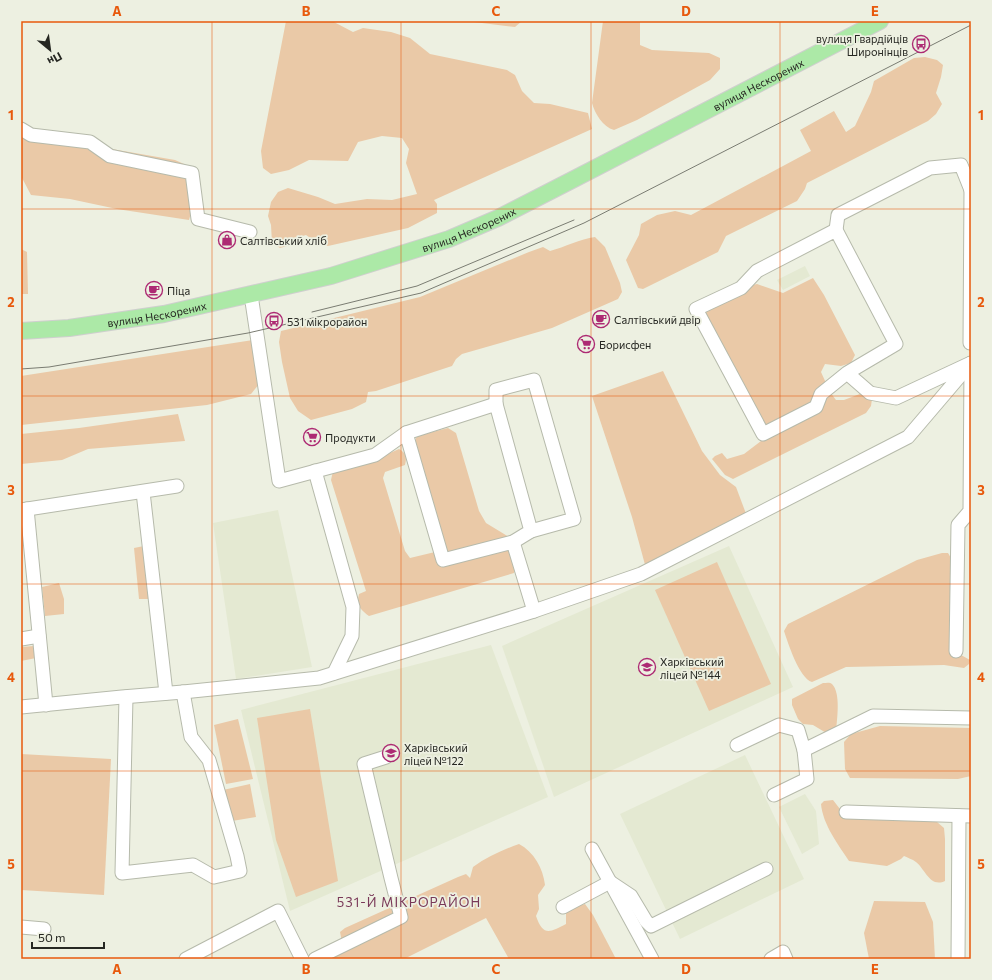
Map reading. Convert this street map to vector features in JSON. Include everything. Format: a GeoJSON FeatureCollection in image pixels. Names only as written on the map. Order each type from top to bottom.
{"type":"FeatureCollection","features":[{"type":"Feature","properties":{"kind":"main road","name":"вулиця Нескорених"},"geometry":{"type":"LineString","coordinates":[[21,331],[70,328],[164,314],[331,276],[449,239],[498,218],[583,175],[877,22]]}},
{"type":"Feature","properties":{"kind":"lane"},"geometry":{"type":"LineString","coordinates":[[21,129],[30,135],[90,142],[110,156],[192,173],[198,219],[250,232]]}},
{"type":"Feature","properties":{"kind":"lane"},"geometry":{"type":"LineString","coordinates":[[836,230],[757,271],[740,288],[696,310],[763,434],[816,407],[821,394],[847,373],[896,344],[836,230],[838,215],[930,168],[961,165],[971,190],[970,343]]}},
{"type":"Feature","properties":{"kind":"lane"},"geometry":{"type":"LineString","coordinates":[[251,295],[279,481],[375,455],[406,433],[496,404]]}},
{"type":"Feature","properties":{"kind":"lane"},"geometry":{"type":"LineString","coordinates":[[847,373],[870,392],[896,398],[971,363]]}},
{"type":"Feature","properties":{"kind":"lane"},"geometry":{"type":"LineString","coordinates":[[21,707],[319,678],[534,611],[648,572],[908,437],[971,363]]}},
{"type":"Feature","properties":{"kind":"lane"},"geometry":{"type":"LineString","coordinates":[[956,651],[958,524],[970,511],[971,363]]}},
{"type":"Feature","properties":{"kind":"lane"},"geometry":{"type":"LineString","coordinates":[[406,433],[443,560],[513,542],[532,531],[574,519],[534,380],[496,390],[496,404],[532,531]]}},
{"type":"Feature","properties":{"kind":"lane"},"geometry":{"type":"LineString","coordinates":[[315,471],[353,606],[352,636],[334,673]]}},
{"type":"Feature","properties":{"kind":"lane"},"geometry":{"type":"LineString","coordinates":[[46,705],[24,509],[177,486]]}},
{"type":"Feature","properties":{"kind":"lane"},"geometry":{"type":"LineString","coordinates":[[143,492],[166,693]]}},
{"type":"Feature","properties":{"kind":"lane"},"geometry":{"type":"LineString","coordinates":[[513,542],[534,611]]}},
{"type":"Feature","properties":{"kind":"lane"},"geometry":{"type":"LineString","coordinates":[[21,639],[39,636]]}},
{"type":"Feature","properties":{"kind":"lane"},"geometry":{"type":"LineString","coordinates":[[126,697],[122,873],[193,865],[214,877],[240,872],[238,856],[209,760],[191,737],[183,692]]}},
{"type":"Feature","properties":{"kind":"lane"},"geometry":{"type":"LineString","coordinates":[[804,750],[873,716],[971,718]]}},
{"type":"Feature","properties":{"kind":"lane"},"geometry":{"type":"LineString","coordinates":[[737,745],[779,725],[798,730],[804,750],[807,779],[774,795]]}},
{"type":"Feature","properties":{"kind":"lane"},"geometry":{"type":"LineString","coordinates":[[315,959],[402,917],[391,878],[364,764],[386,757]]}},
{"type":"Feature","properties":{"kind":"lane"},"geometry":{"type":"LineString","coordinates":[[846,812],[965,816],[958,959]]}},
{"type":"Feature","properties":{"kind":"lane"},"geometry":{"type":"LineString","coordinates":[[592,849],[652,959]]}},
{"type":"Feature","properties":{"kind":"lane"},"geometry":{"type":"LineString","coordinates":[[610,882],[631,896],[646,921],[651,926],[766,869]]}},
{"type":"Feature","properties":{"kind":"lane"},"geometry":{"type":"LineString","coordinates":[[563,908],[610,882]]}},
{"type":"Feature","properties":{"kind":"lane"},"geometry":{"type":"LineString","coordinates":[[186,959],[278,911],[302,959]]}},
{"type":"Feature","properties":{"kind":"lane"},"geometry":{"type":"LineString","coordinates":[[21,927],[44,929]]}},
{"type":"Feature","properties":{"kind":"lane"},"geometry":{"type":"LineString","coordinates":[[771,959],[783,952],[786,959]]}},
{"type":"Feature","properties":{"kind":"shaded area"},"geometry":{"type":"Polygon","coordinates":[[[286,21],[332,21],[353,32],[363,28],[391,32],[410,38],[430,54],[507,70],[515,75],[522,91],[534,103],[550,104],[588,113],[592,129],[434,200],[437,204],[437,213],[408,228],[328,246],[319,244],[306,235],[293,239],[291,245],[280,248],[272,243],[271,225],[268,216],[271,202],[278,192],[288,188],[335,204],[367,199],[392,200],[417,194],[406,163],[409,149],[402,138],[382,136],[358,142],[348,161],[309,160],[289,170],[271,174],[263,168],[261,151],[286,21]]]}},
{"type":"Feature","properties":{"kind":"shaded area"},"geometry":{"type":"Polygon","coordinates":[[[466,21],[522,21],[515,27],[466,21]]]}},
{"type":"Feature","properties":{"kind":"shaded area"},"geometry":{"type":"Polygon","coordinates":[[[603,21],[640,21],[640,45],[652,50],[709,53],[720,58],[720,69],[710,80],[637,120],[614,130],[606,126],[600,120],[592,103],[603,21]]]}},
{"type":"Feature","properties":{"kind":"shaded area"},"geometry":{"type":"Polygon","coordinates":[[[925,57],[937,60],[943,65],[936,93],[942,104],[936,114],[928,121],[807,183],[797,201],[726,236],[718,252],[643,289],[638,288],[626,260],[639,235],[641,224],[657,215],[675,211],[691,215],[811,151],[800,130],[834,111],[846,132],[855,126],[871,92],[874,81],[914,58],[925,57]]]}},
{"type":"Feature","properties":{"kind":"shaded area"},"geometry":{"type":"Polygon","coordinates":[[[21,135],[175,160],[184,164],[192,209],[189,220],[117,209],[70,199],[31,195],[21,176],[21,135]]]}},
{"type":"Feature","properties":{"kind":"shaded area"},"geometry":{"type":"Polygon","coordinates":[[[595,237],[605,247],[620,283],[622,292],[618,299],[552,328],[462,354],[456,359],[452,366],[376,391],[368,392],[366,402],[352,409],[311,420],[298,411],[290,398],[279,342],[281,331],[420,297],[543,247],[550,251],[584,239],[595,237]]]}},
{"type":"Feature","properties":{"kind":"shaded area"},"geometry":{"type":"Polygon","coordinates":[[[21,249],[27,252],[28,294],[21,294],[21,249]]]}},
{"type":"Feature","properties":{"kind":"shaded area"},"geometry":{"type":"Polygon","coordinates":[[[805,266],[810,276],[783,290],[777,280],[805,266]]]}},
{"type":"Feature","properties":{"kind":"shaded area"},"geometry":{"type":"Polygon","coordinates":[[[813,278],[824,295],[855,355],[851,363],[841,366],[825,364],[821,372],[830,392],[836,400],[844,400],[865,392],[872,399],[871,406],[866,413],[733,479],[725,475],[712,459],[722,453],[727,459],[744,454],[765,438],[707,318],[706,311],[749,286],[757,284],[783,293],[813,278]]]}},
{"type":"Feature","properties":{"kind":"shaded area"},"geometry":{"type":"Polygon","coordinates":[[[253,340],[259,384],[251,394],[207,405],[21,425],[21,376],[253,340]]]}},
{"type":"Feature","properties":{"kind":"shaded area"},"geometry":{"type":"Polygon","coordinates":[[[663,371],[702,451],[720,475],[736,487],[748,519],[647,572],[632,517],[592,396],[663,371]]]}},
{"type":"Feature","properties":{"kind":"shaded area"},"geometry":{"type":"Polygon","coordinates":[[[178,414],[185,441],[88,449],[62,460],[21,464],[21,434],[79,428],[178,414]]]}},
{"type":"Feature","properties":{"kind":"shaded area"},"geometry":{"type":"Polygon","coordinates":[[[448,428],[456,433],[479,511],[486,523],[509,537],[516,563],[514,573],[369,616],[358,604],[359,594],[366,591],[331,480],[333,471],[379,458],[399,449],[405,454],[405,465],[385,472],[383,478],[405,551],[410,558],[435,552],[414,443],[417,436],[448,428]]]}},
{"type":"Feature","properties":{"kind":"shaded area"},"geometry":{"type":"Polygon","coordinates":[[[278,510],[312,667],[236,679],[213,523],[278,510]]]}},
{"type":"Feature","properties":{"kind":"shaded area"},"geometry":{"type":"Polygon","coordinates":[[[144,546],[150,599],[139,599],[134,548],[144,546]]]}},
{"type":"Feature","properties":{"kind":"shaded area","name":"Харківський ліцей №144"},"geometry":{"type":"Polygon","coordinates":[[[729,546],[793,687],[554,797],[502,646],[729,546]]]}},
{"type":"Feature","properties":{"kind":"shaded area"},"geometry":{"type":"Polygon","coordinates":[[[942,553],[948,553],[951,558],[952,650],[970,660],[969,664],[964,668],[944,665],[846,667],[812,682],[807,679],[798,667],[788,643],[784,631],[788,624],[917,560],[942,553]]]}},
{"type":"Feature","properties":{"kind":"shaded area"},"geometry":{"type":"Polygon","coordinates":[[[717,562],[771,684],[709,711],[655,590],[717,562]]]}},
{"type":"Feature","properties":{"kind":"shaded area"},"geometry":{"type":"Polygon","coordinates":[[[59,583],[64,599],[64,614],[45,616],[42,587],[59,583]]]}},
{"type":"Feature","properties":{"kind":"shaded area","name":"Харківський ліцей №122"},"geometry":{"type":"Polygon","coordinates":[[[491,645],[548,797],[290,911],[241,710],[491,645]]]}},
{"type":"Feature","properties":{"kind":"shaded area"},"geometry":{"type":"Polygon","coordinates":[[[34,646],[36,658],[21,661],[21,647],[34,646]]]}},
{"type":"Feature","properties":{"kind":"shaded area"},"geometry":{"type":"Polygon","coordinates":[[[823,683],[832,684],[837,693],[838,713],[836,731],[828,734],[813,725],[803,724],[798,719],[792,705],[792,699],[823,683]]]}},
{"type":"Feature","properties":{"kind":"shaded area"},"geometry":{"type":"Polygon","coordinates":[[[310,709],[338,881],[296,897],[276,840],[257,718],[310,709]]]}},
{"type":"Feature","properties":{"kind":"shaded area"},"geometry":{"type":"Polygon","coordinates":[[[238,719],[253,779],[226,784],[214,725],[238,719]]]}},
{"type":"Feature","properties":{"kind":"shaded area"},"geometry":{"type":"Polygon","coordinates":[[[880,726],[971,728],[971,776],[958,779],[850,778],[845,769],[844,742],[851,734],[880,726]]]}},
{"type":"Feature","properties":{"kind":"shaded area"},"geometry":{"type":"Polygon","coordinates":[[[21,754],[111,759],[104,895],[21,890],[21,754]]]}},
{"type":"Feature","properties":{"kind":"shaded area"},"geometry":{"type":"Polygon","coordinates":[[[745,755],[804,879],[680,939],[620,814],[745,755]]]}},
{"type":"Feature","properties":{"kind":"shaded area"},"geometry":{"type":"Polygon","coordinates":[[[250,784],[256,817],[232,821],[223,790],[250,784]]]}},
{"type":"Feature","properties":{"kind":"shaded area"},"geometry":{"type":"Polygon","coordinates":[[[805,794],[816,811],[819,844],[802,854],[779,807],[805,794]]]}},
{"type":"Feature","properties":{"kind":"shaded area"},"geometry":{"type":"Polygon","coordinates":[[[833,800],[843,813],[849,815],[937,822],[944,828],[945,881],[935,882],[928,877],[916,862],[904,856],[887,866],[849,861],[828,827],[822,812],[821,804],[824,801],[833,800]]]}},
{"type":"Feature","properties":{"kind":"shaded area"},"geometry":{"type":"Polygon","coordinates":[[[519,844],[529,851],[537,861],[544,879],[545,885],[538,895],[539,909],[536,916],[541,927],[544,930],[551,931],[566,924],[566,912],[585,904],[593,915],[616,959],[509,959],[486,918],[404,959],[321,959],[342,942],[340,932],[345,928],[458,877],[466,874],[470,878],[473,867],[495,854],[519,844]]]}},
{"type":"Feature","properties":{"kind":"shaded area"},"geometry":{"type":"Polygon","coordinates":[[[874,901],[925,902],[933,922],[935,959],[869,959],[864,933],[874,901]]]}},
{"type":"Feature","properties":{"kind":"tram line"},"geometry":{"type":"LineString","coordinates":[[21,369],[49,367],[248,333],[421,293],[584,223],[971,25]]}},
{"type":"Feature","properties":{"kind":"tram line"},"geometry":{"type":"LineString","coordinates":[[312,312],[417,286],[574,220]]}},
{"type":"Feature","properties":{"kind":"place","name":"вулиця Гвардійців Широнінців"},"geometry":{"type":"Point","coordinates":[921,44]}},
{"type":"Feature","properties":{"kind":"place","name":"Салтівський хліб"},"geometry":{"type":"Point","coordinates":[227,240]}},
{"type":"Feature","properties":{"kind":"place","name":"Піца"},"geometry":{"type":"Point","coordinates":[154,290]}},
{"type":"Feature","properties":{"kind":"place","name":"Салтівський двір"},"geometry":{"type":"Point","coordinates":[601,319]}},
{"type":"Feature","properties":{"kind":"place","name":"531 мікрорайон"},"geometry":{"type":"Point","coordinates":[274,321]}},
{"type":"Feature","properties":{"kind":"place","name":"Борисфен"},"geometry":{"type":"Point","coordinates":[586,344]}},
{"type":"Feature","properties":{"kind":"place","name":"Продукти"},"geometry":{"type":"Point","coordinates":[312,437]}},
{"type":"Feature","properties":{"kind":"place","name":"Харківський ліцей №144"},"geometry":{"type":"Point","coordinates":[647,667]}},
{"type":"Feature","properties":{"kind":"place","name":"Харківський ліцей №122"},"geometry":{"type":"Point","coordinates":[391,753]}},
{"type":"Feature","properties":{"kind":"district","name":"531-Й МІКРОРАЙОН"},"geometry":{"type":"Point","coordinates":[409,902]}}]}
